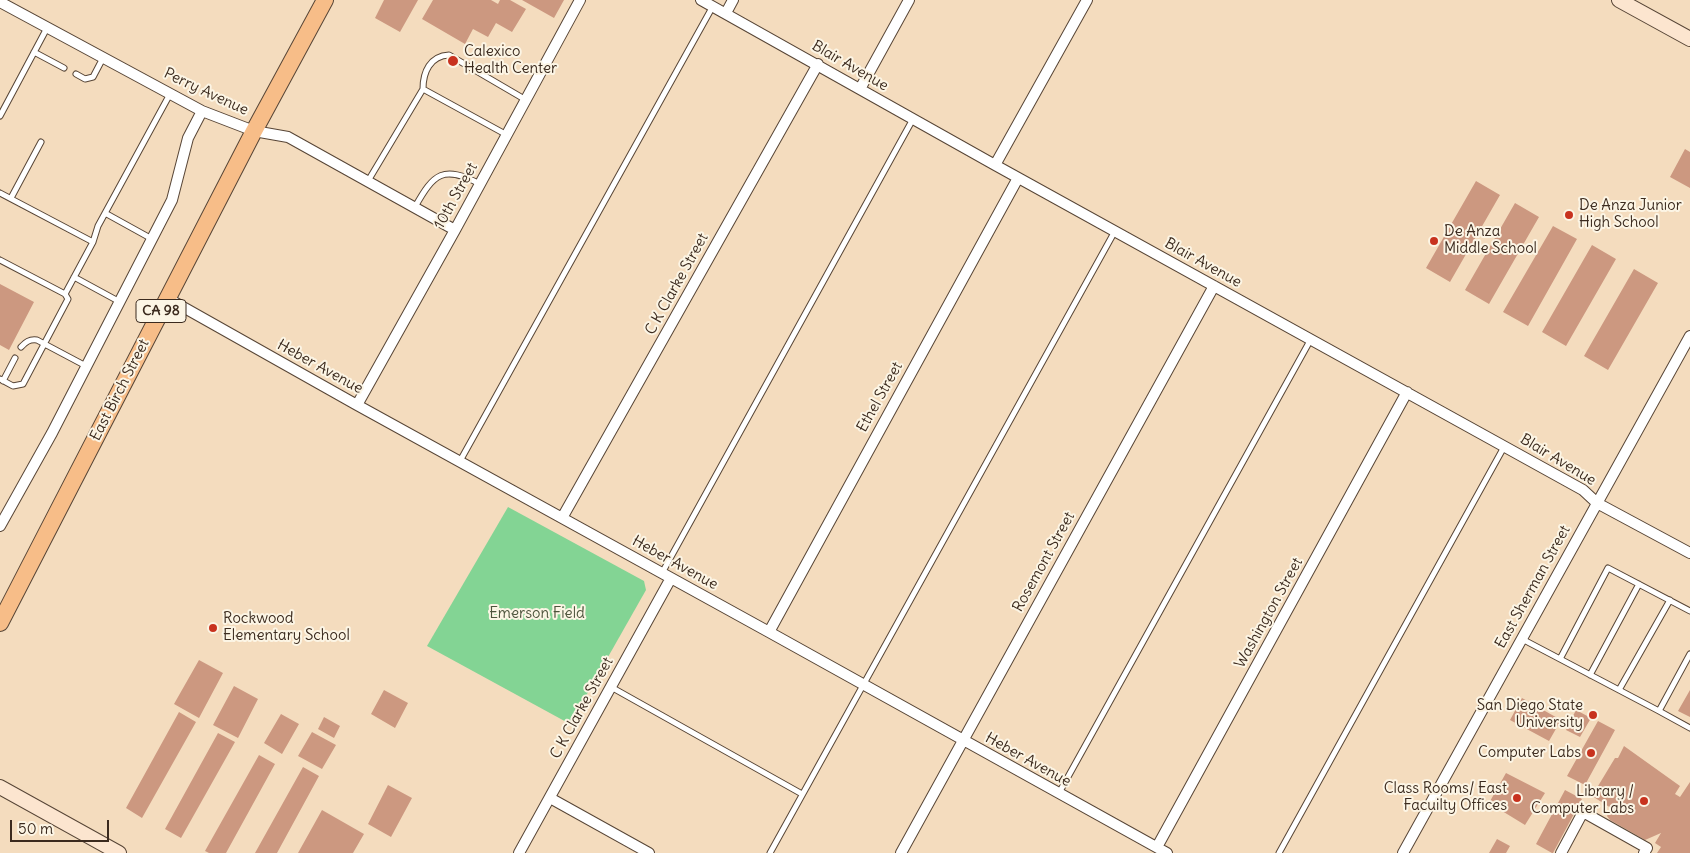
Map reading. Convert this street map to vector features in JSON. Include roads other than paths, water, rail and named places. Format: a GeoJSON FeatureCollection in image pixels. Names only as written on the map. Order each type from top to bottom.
{"type":"FeatureCollection","features":[{"type":"Feature","properties":{"kind":"main road","name":"East Birch Street"},"geometry":{"type":"LineString","coordinates":[[0,623],[254,131],[325,0]]}},
{"type":"Feature","properties":{"kind":"street","name":"10th Street"},"geometry":{"type":"LineString","coordinates":[[357,405],[580,0]]}},
{"type":"Feature","properties":{"kind":"street","name":"Blair Avenue"},"geometry":{"type":"LineString","coordinates":[[701,0],[818,64],[994,165],[1583,490],[1598,503],[1690,553]]}},
{"type":"Feature","properties":{"kind":"street"},"geometry":{"type":"LineString","coordinates":[[726,13],[733,0]]}},
{"type":"Feature","properties":{"kind":"street"},"geometry":{"type":"LineString","coordinates":[[860,89],[909,0]]}},
{"type":"Feature","properties":{"kind":"street"},"geometry":{"type":"LineString","coordinates":[[994,165],[1087,0]]}},
{"type":"Feature","properties":{"kind":"street"},"geometry":{"type":"LineString","coordinates":[[1619,0],[1690,39]]}},
{"type":"Feature","properties":{"kind":"street","name":"Perry Avenue"},"geometry":{"type":"LineString","coordinates":[[0,2],[202,111],[254,131],[288,137],[455,230]]}},
{"type":"Feature","properties":{"kind":"street","name":"C K Clarke Street"},"geometry":{"type":"LineString","coordinates":[[562,518],[818,64]]}},
{"type":"Feature","properties":{"kind":"street"},"geometry":{"type":"LineString","coordinates":[[0,526],[52,433],[172,200],[188,138],[202,111]]}},
{"type":"Feature","properties":{"kind":"street","name":"Ethel Street"},"geometry":{"type":"LineString","coordinates":[[769,632],[1018,178]]}},
{"type":"Feature","properties":{"kind":"street","name":"Rosemont Street"},"geometry":{"type":"LineString","coordinates":[[901,853],[1214,286]]}},
{"type":"Feature","properties":{"kind":"street","name":"Heber Avenue"},"geometry":{"type":"LineString","coordinates":[[168,298],[459,462],[667,575],[1167,853]]}},
{"type":"Feature","properties":{"kind":"street","name":"East Sherman Street"},"geometry":{"type":"LineString","coordinates":[[1403,853],[1690,336]]}},
{"type":"Feature","properties":{"kind":"street","name":"Washington Street"},"geometry":{"type":"LineString","coordinates":[[1157,847],[1407,392]]}},
{"type":"Feature","properties":{"kind":"street","name":"C K Clarke Street"},"geometry":{"type":"LineString","coordinates":[[519,853],[611,687],[667,575]]}},
{"type":"Feature","properties":{"kind":"street"},"geometry":{"type":"LineString","coordinates":[[0,787],[120,853]]}},
{"type":"Feature","properties":{"kind":"street"},"geometry":{"type":"LineString","coordinates":[[550,798],[649,853]]}},
{"type":"Feature","properties":{"kind":"street"},"geometry":{"type":"LineString","coordinates":[[1560,853],[1583,812],[1647,848],[1644,853]]}},
{"type":"Feature","properties":{"kind":"lane"},"geometry":{"type":"LineString","coordinates":[[459,462],[713,6]]}},
{"type":"Feature","properties":{"kind":"lane"},"geometry":{"type":"LineString","coordinates":[[0,116],[47,27]]}},
{"type":"Feature","properties":{"kind":"lane"},"geometry":{"type":"LineString","coordinates":[[34,52],[64,68]]}},
{"type":"Feature","properties":{"kind":"lane"},"geometry":{"type":"LineString","coordinates":[[368,181],[423,89],[423,79],[428,65],[439,56],[449,55],[526,100]]}},
{"type":"Feature","properties":{"kind":"lane"},"geometry":{"type":"LineString","coordinates":[[76,74],[85,78],[93,77],[103,57]]}},
{"type":"Feature","properties":{"kind":"lane"},"geometry":{"type":"LineString","coordinates":[[423,89],[507,135]]}},
{"type":"Feature","properties":{"kind":"lane"},"geometry":{"type":"LineString","coordinates":[[65,294],[93,242],[98,226],[170,94]]}},
{"type":"Feature","properties":{"kind":"lane"},"geometry":{"type":"LineString","coordinates":[[667,575],[914,119]]}},
{"type":"Feature","properties":{"kind":"lane"},"geometry":{"type":"LineString","coordinates":[[11,198],[41,142]]}},
{"type":"Feature","properties":{"kind":"lane"},"geometry":{"type":"LineString","coordinates":[[415,208],[431,180],[441,175],[453,172],[480,184]]}},
{"type":"Feature","properties":{"kind":"lane"},"geometry":{"type":"LineString","coordinates":[[0,193],[93,242]]}},
{"type":"Feature","properties":{"kind":"lane"},"geometry":{"type":"LineString","coordinates":[[105,213],[152,239]]}},
{"type":"Feature","properties":{"kind":"lane"},"geometry":{"type":"LineString","coordinates":[[770,853],[1115,231]]}},
{"type":"Feature","properties":{"kind":"lane"},"geometry":{"type":"LineString","coordinates":[[0,260],[65,294],[68,299],[23,384],[13,386],[2,380],[15,358]]}},
{"type":"Feature","properties":{"kind":"lane"},"geometry":{"type":"LineString","coordinates":[[74,277],[120,302]]}},
{"type":"Feature","properties":{"kind":"lane"},"geometry":{"type":"LineString","coordinates":[[1058,793],[1311,339]]}},
{"type":"Feature","properties":{"kind":"lane"},"geometry":{"type":"LineString","coordinates":[[21,347],[32,340],[45,344],[86,366]]}},
{"type":"Feature","properties":{"kind":"lane"},"geometry":{"type":"LineString","coordinates":[[1279,853],[1504,446]]}},
{"type":"Feature","properties":{"kind":"lane"},"geometry":{"type":"LineString","coordinates":[[1560,658],[1608,568],[1690,611]]}},
{"type":"Feature","properties":{"kind":"lane"},"geometry":{"type":"LineString","coordinates":[[1590,675],[1639,584]]}},
{"type":"Feature","properties":{"kind":"lane"},"geometry":{"type":"LineString","coordinates":[[1620,690],[1670,600]]}},
{"type":"Feature","properties":{"kind":"lane"},"geometry":{"type":"LineString","coordinates":[[1522,639],[1690,728]]}},
{"type":"Feature","properties":{"kind":"lane"},"geometry":{"type":"LineString","coordinates":[[1659,711],[1690,654]]}},
{"type":"Feature","properties":{"kind":"lane"},"geometry":{"type":"LineString","coordinates":[[611,687],[802,794]]}},
{"type":"Feature","properties":{"kind":"place","name":"Calexico Health Center"},"geometry":{"type":"Point","coordinates":[453,61]}},
{"type":"Feature","properties":{"kind":"place","name":"De Anza Junior High School"},"geometry":{"type":"Point","coordinates":[1569,215]}},
{"type":"Feature","properties":{"kind":"place","name":"De Anza Middle School"},"geometry":{"type":"Point","coordinates":[1434,241]}},
{"type":"Feature","properties":{"kind":"place","name":"Rockwood Elementary School"},"geometry":{"type":"Point","coordinates":[213,628]}},
{"type":"Feature","properties":{"kind":"place","name":"San Diego State University"},"geometry":{"type":"Point","coordinates":[1593,715]}},
{"type":"Feature","properties":{"kind":"place","name":"Computer Labs"},"geometry":{"type":"Point","coordinates":[1591,753]}},
{"type":"Feature","properties":{"kind":"place","name":"Class Rooms/ East Facuilty Offices"},"geometry":{"type":"Point","coordinates":[1517,798]}},
{"type":"Feature","properties":{"kind":"place","name":"Library / Computer Labs"},"geometry":{"type":"Point","coordinates":[1644,801]}},
{"type":"Feature","properties":{"kind":"park label","name":"Emerson Field"},"geometry":{"type":"Point","coordinates":[537,614]}}]}
